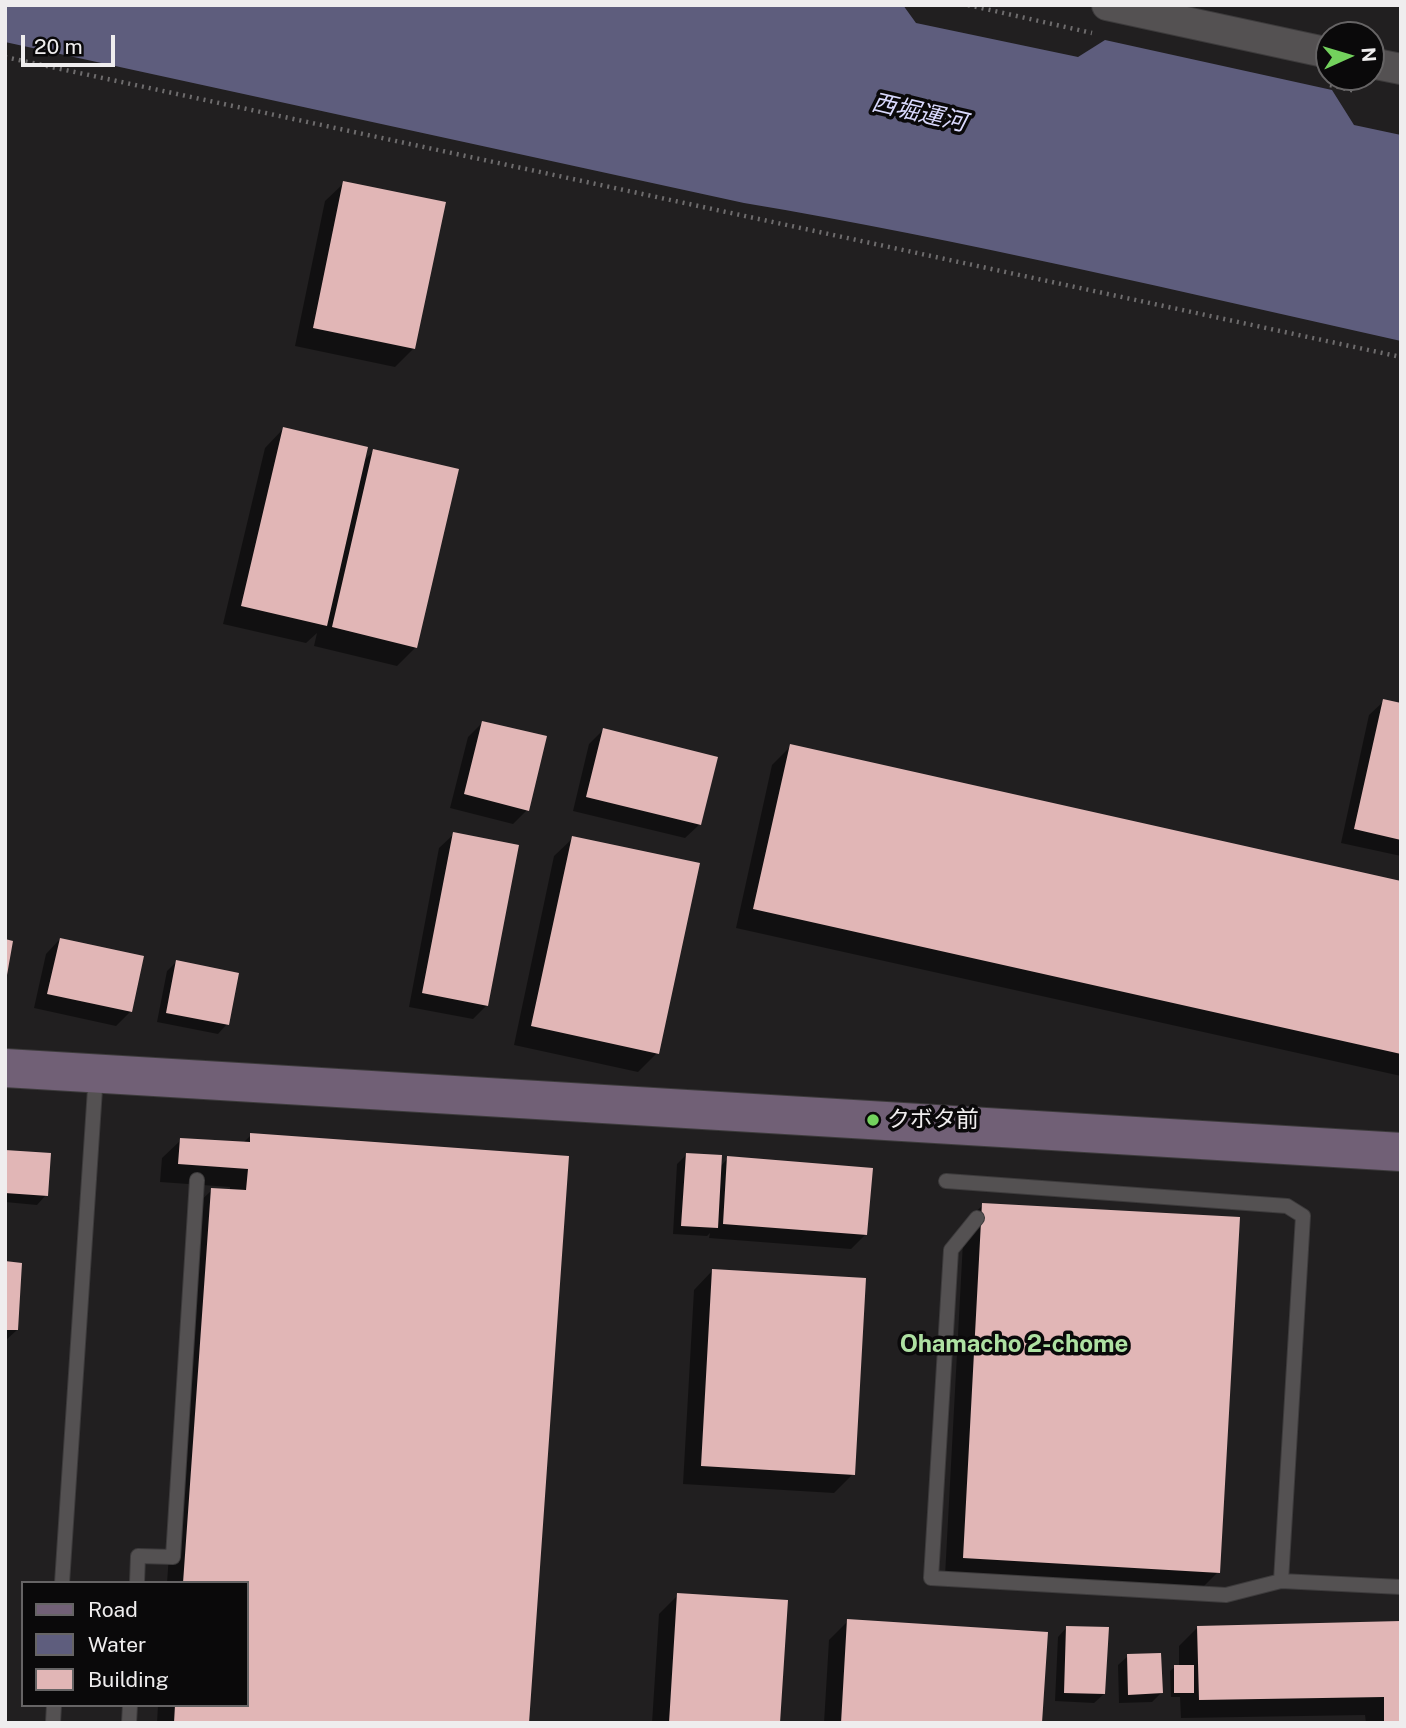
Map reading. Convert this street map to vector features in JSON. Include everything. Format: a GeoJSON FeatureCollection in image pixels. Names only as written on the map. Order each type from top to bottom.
{"type":"FeatureCollection","features":[{"type":"Feature","properties":{"kind":"street"},"geometry":{"type":"LineString","coordinates":[[1107,5],[1315,50]]}},
{"type":"Feature","properties":{"kind":"street"},"geometry":{"type":"LineString","coordinates":[[5,1068],[1401,1152]]}},
{"type":"Feature","properties":{"kind":"lane"},"geometry":{"type":"LineString","coordinates":[[62,1581],[96,1073]]}},
{"type":"Feature","properties":{"kind":"lane"},"geometry":{"type":"LineString","coordinates":[[137,1581],[138,1556],[173,1558],[197,1180]]}},
{"type":"Feature","properties":{"kind":"lane"},"geometry":{"type":"LineString","coordinates":[[946,1181],[1287,1206],[1303,1216],[1281,1581]]}},
{"type":"Feature","properties":{"kind":"lane"},"geometry":{"type":"LineString","coordinates":[[977,1218],[951,1250],[931,1578],[1226,1595],[1281,1581],[1401,1587]]}},
{"type":"Feature","properties":{"kind":"path"},"geometry":{"type":"LineString","coordinates":[[5,57],[1401,357]]}},
{"type":"Feature","properties":{"kind":"water","name":"西堀運河"},"geometry":{"type":"Polygon","coordinates":[[[5,5],[903,5],[916,23],[1078,57],[1105,40],[1315,86],[1315,91],[1333,91],[1354,125],[1401,135],[1401,341],[1073,268],[909,233],[744,203],[5,42],[5,5]]]}},
{"type":"Feature","properties":{"kind":"building"},"geometry":{"type":"Polygon","coordinates":[[[343,181],[446,202],[415,349],[313,328],[343,181]]]}},
{"type":"Feature","properties":{"kind":"building"},"geometry":{"type":"Polygon","coordinates":[[[283,427],[368,447],[327,626],[241,606],[283,427]]]}},
{"type":"Feature","properties":{"kind":"building"},"geometry":{"type":"Polygon","coordinates":[[[373,449],[459,469],[417,648],[332,627],[373,449]]]}},
{"type":"Feature","properties":{"kind":"building"},"geometry":{"type":"Polygon","coordinates":[[[1383,699],[1401,703],[1401,840],[1354,829],[1383,699]]]}},
{"type":"Feature","properties":{"kind":"building"},"geometry":{"type":"Polygon","coordinates":[[[482,721],[547,736],[529,811],[464,794],[482,721]]]}},
{"type":"Feature","properties":{"kind":"building"},"geometry":{"type":"Polygon","coordinates":[[[603,728],[718,757],[701,825],[586,797],[603,728]]]}},
{"type":"Feature","properties":{"kind":"building"},"geometry":{"type":"Polygon","coordinates":[[[790,744],[1401,881],[1401,1054],[753,909],[790,744]]]}},
{"type":"Feature","properties":{"kind":"building"},"geometry":{"type":"Polygon","coordinates":[[[453,832],[519,845],[488,1006],[422,993],[453,832]]]}},
{"type":"Feature","properties":{"kind":"building"},"geometry":{"type":"Polygon","coordinates":[[[572,836],[700,863],[659,1054],[531,1026],[572,836]]]}},
{"type":"Feature","properties":{"kind":"building"},"geometry":{"type":"Polygon","coordinates":[[[60,938],[144,956],[132,1012],[47,994],[60,938]]]}},
{"type":"Feature","properties":{"kind":"building"},"geometry":{"type":"Polygon","coordinates":[[[5,939],[13,941],[7,975],[5,975],[5,939]]]}},
{"type":"Feature","properties":{"kind":"building"},"geometry":{"type":"Polygon","coordinates":[[[176,960],[239,973],[229,1025],[166,1013],[176,960]]]}},
{"type":"Feature","properties":{"kind":"building"},"geometry":{"type":"Polygon","coordinates":[[[250,1133],[569,1156],[529,1723],[174,1723],[175,1707],[248,1707],[248,1581],[183,1581],[211,1188],[246,1190],[248,1169],[178,1164],[180,1138],[250,1142],[250,1133]]]}},
{"type":"Feature","properties":{"kind":"building"},"geometry":{"type":"Polygon","coordinates":[[[5,1150],[51,1153],[48,1196],[5,1193],[5,1150]]]}},
{"type":"Feature","properties":{"kind":"building"},"geometry":{"type":"Polygon","coordinates":[[[686,1153],[722,1155],[718,1228],[681,1226],[686,1153]]]}},
{"type":"Feature","properties":{"kind":"building"},"geometry":{"type":"Polygon","coordinates":[[[727,1156],[873,1168],[867,1235],[723,1224],[727,1156]]]}},
{"type":"Feature","properties":{"kind":"building"},"geometry":{"type":"Polygon","coordinates":[[[982,1203],[1240,1217],[1220,1573],[963,1558],[982,1203]]]}},
{"type":"Feature","properties":{"kind":"building"},"geometry":{"type":"Polygon","coordinates":[[[5,1261],[22,1263],[18,1330],[5,1330],[5,1261]]]}},
{"type":"Feature","properties":{"kind":"building"},"geometry":{"type":"Polygon","coordinates":[[[712,1269],[866,1278],[855,1475],[701,1466],[712,1269]]]}},
{"type":"Feature","properties":{"kind":"building"},"geometry":{"type":"Polygon","coordinates":[[[677,1593],[788,1600],[780,1723],[669,1723],[677,1593]]]}},
{"type":"Feature","properties":{"kind":"building"},"geometry":{"type":"Polygon","coordinates":[[[847,1619],[1048,1632],[1042,1723],[841,1723],[847,1619]]]}},
{"type":"Feature","properties":{"kind":"building"},"geometry":{"type":"Polygon","coordinates":[[[1401,1621],[1401,1723],[1384,1723],[1384,1697],[1199,1700],[1197,1626],[1401,1621]]]}},
{"type":"Feature","properties":{"kind":"building"},"geometry":{"type":"Polygon","coordinates":[[[1066,1626],[1109,1627],[1105,1694],[1064,1693],[1066,1626]]]}},
{"type":"Feature","properties":{"kind":"building"},"geometry":{"type":"Polygon","coordinates":[[[1161,1653],[1163,1693],[1128,1695],[1127,1654],[1161,1653]]]}},
{"type":"Feature","properties":{"kind":"building"},"geometry":{"type":"Polygon","coordinates":[[[1174,1665],[1194,1665],[1194,1693],[1174,1693],[1174,1665]]]}},
{"type":"Feature","properties":{"kind":"place","name":"クボタ前"},"geometry":{"type":"Point","coordinates":[873,1120]}},
{"type":"Feature","properties":{"kind":"district","name":"Ohamacho 2-chome"},"geometry":{"type":"Point","coordinates":[1014,1345]}}]}
